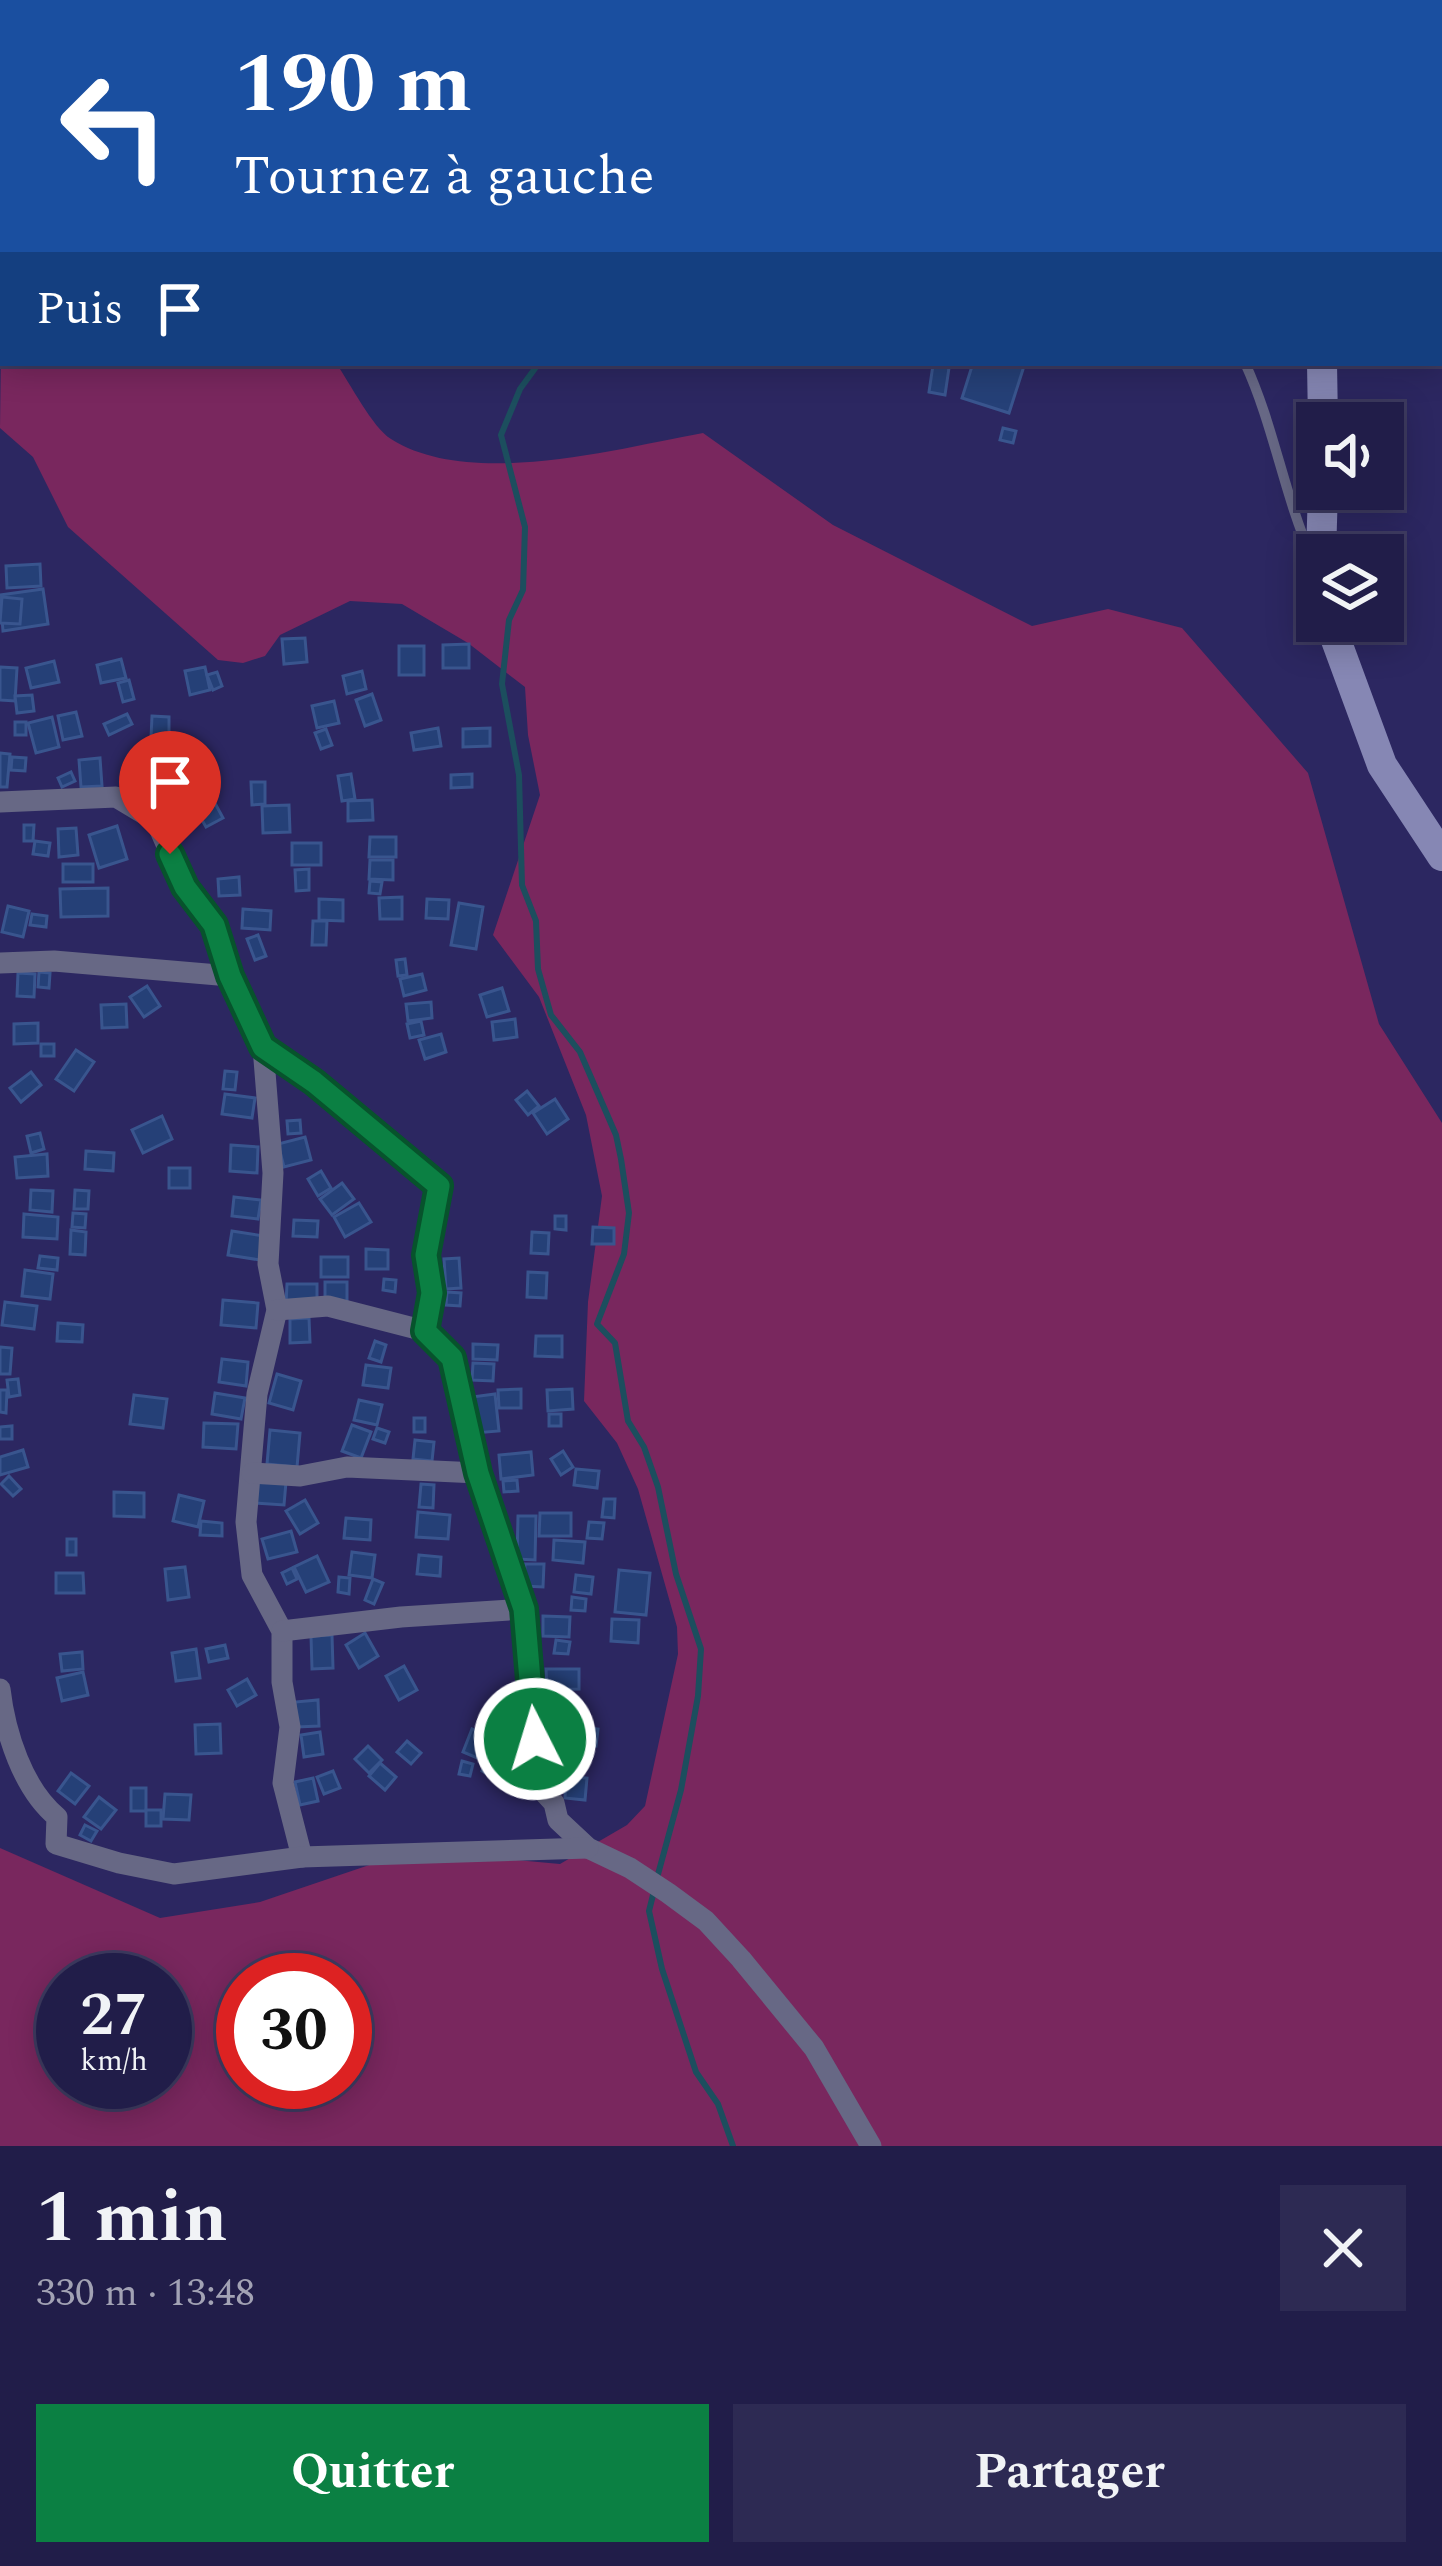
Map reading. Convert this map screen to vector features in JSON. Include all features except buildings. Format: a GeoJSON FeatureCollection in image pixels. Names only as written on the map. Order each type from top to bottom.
{"type":"FeatureCollection","features":[{"type":"Feature","properties":{"kind":"street"},"geometry":{"type":"LineString","coordinates":[[1322,366],[1323,402]]}},
{"type":"Feature","properties":{"kind":"street"},"geometry":{"type":"LineString","coordinates":[[1337,642],[1382,765],[1442,856]]}},
{"type":"Feature","properties":{"kind":"street"},"geometry":{"type":"LineString","coordinates":[[0,802],[116,797],[156,821],[185,887],[214,925],[230,976],[263,1047],[273,1173],[268,1264],[277,1310],[256,1394],[246,1522],[252,1575],[282,1631],[282,1682],[290,1727],[283,1783],[302,1857]]}},
{"type":"Feature","properties":{"kind":"street"},"geometry":{"type":"LineString","coordinates":[[0,963],[54,962],[230,976]]}},
{"type":"Feature","properties":{"kind":"street"},"geometry":{"type":"LineString","coordinates":[[263,1047],[314,1082],[439,1186],[426,1255],[432,1293],[425,1331]]}},
{"type":"Feature","properties":{"kind":"street"},"geometry":{"type":"LineString","coordinates":[[277,1310],[328,1306],[425,1331],[452,1358],[478,1473],[524,1609],[535,1739],[529,1777],[554,1803],[558,1820],[588,1848],[630,1868],[706,1922],[814,2048],[872,2146]]}},
{"type":"Feature","properties":{"kind":"street"},"geometry":{"type":"LineString","coordinates":[[252,1473],[300,1476],[347,1467],[478,1473]]}},
{"type":"Feature","properties":{"kind":"street"},"geometry":{"type":"LineString","coordinates":[[282,1631],[524,1609]]}},
{"type":"Feature","properties":{"kind":"street"},"geometry":{"type":"LineString","coordinates":[[0,1689],[26,1779],[41,1804],[57,1817],[56,1844],[118,1863],[174,1874],[302,1857],[588,1848]]}},
{"type":"Feature","properties":{"kind":"lane"},"geometry":{"type":"LineString","coordinates":[[1246,366],[1301,534]]}},
{"type":"Feature","properties":{"kind":"shaded area"},"geometry":{"type":"Polygon","coordinates":[[[1,366],[338,366],[369,415],[391,439],[423,454],[461,461],[544,461],[703,433],[833,525],[1032,626],[1108,609],[1182,628],[1308,773],[1379,1024],[1442,1123],[1442,2146],[0,2146],[0,1848],[160,1918],[260,1902],[384,1860],[460,1855],[560,1864],[627,1825],[645,1806],[678,1654],[677,1627],[638,1489],[617,1443],[584,1401],[588,1302],[602,1196],[586,1115],[539,997],[493,935],[540,795],[528,735],[525,687],[468,643],[402,604],[350,601],[280,635],[265,656],[243,663],[218,660],[68,527],[33,457],[0,428],[1,366]]]}},
{"type":"Feature","properties":{"kind":"waterway"},"geometry":{"type":"LineString","coordinates":[[537,366],[520,389],[501,435],[525,527],[523,590],[509,620],[502,684],[519,775],[522,885],[536,921],[538,969],[551,1015],[580,1052],[616,1135],[629,1213],[624,1254],[597,1324],[615,1343],[628,1421],[644,1447],[658,1487],[676,1574],[701,1649],[698,1696],[681,1790],[657,1878]]}},
{"type":"Feature","properties":{"kind":"waterway"},"geometry":{"type":"LineString","coordinates":[[654,1891],[649,1911],[662,1969],[696,2072],[718,2104],[733,2146]]}},
{"type":"Feature","properties":{"kind":"route"},"geometry":{"type":"LineString","coordinates":[[170,854],[185,887],[214,925],[230,976],[263,1047],[314,1082],[439,1186],[426,1255],[432,1293],[425,1331],[452,1358],[478,1473],[524,1609],[535,1739]]}}]}
